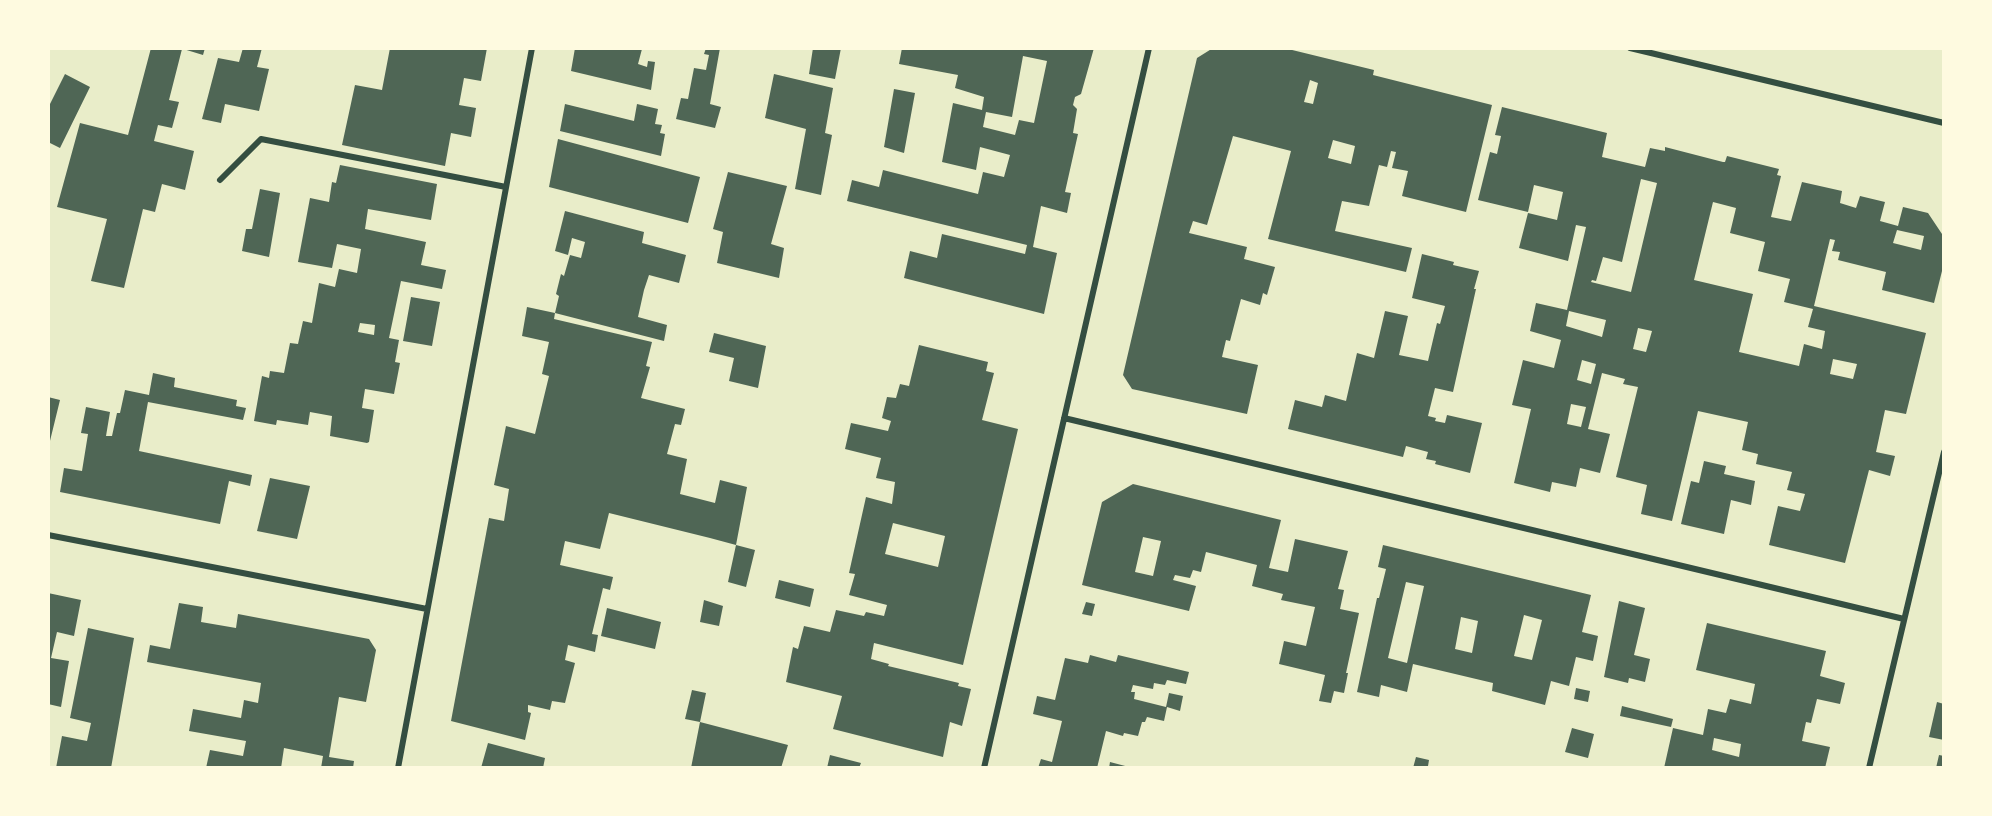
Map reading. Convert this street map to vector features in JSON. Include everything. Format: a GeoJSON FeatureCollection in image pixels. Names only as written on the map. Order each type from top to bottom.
{"type":"FeatureCollection","features":[{"type":"Feature","properties":{"kind":"street"},"geometry":{"type":"LineString","coordinates":[[398,768],[532,48]]}},
{"type":"Feature","properties":{"kind":"street"},"geometry":{"type":"LineString","coordinates":[[984,768],[1149,48]]}},
{"type":"Feature","properties":{"kind":"street"},"geometry":{"type":"LineString","coordinates":[[1630,48],[1944,123]]}},
{"type":"Feature","properties":{"kind":"street"},"geometry":{"type":"LineString","coordinates":[[220,180],[261,139],[506,187]]}},
{"type":"Feature","properties":{"kind":"street"},"geometry":{"type":"LineString","coordinates":[[1064,417],[1904,619]]}},
{"type":"Feature","properties":{"kind":"street"},"geometry":{"type":"LineString","coordinates":[[1869,768],[1944,452]]}},
{"type":"Feature","properties":{"kind":"street"},"geometry":{"type":"LineString","coordinates":[[48,535],[427,609]]}},
{"type":"Feature","properties":{"kind":"building"},"geometry":{"type":"Polygon","coordinates":[[[151,48],[182,49],[169,100],[179,102],[172,128],[158,125],[154,141],[194,151],[185,190],[162,184],[155,212],[143,209],[124,288],[91,281],[107,219],[57,207],[80,123],[128,135],[151,48]]]}},
{"type":"Feature","properties":{"kind":"building"},"geometry":{"type":"Polygon","coordinates":[[[180,48],[205,48],[203,55],[180,48]]]}},
{"type":"Feature","properties":{"kind":"building"},"geometry":{"type":"Polygon","coordinates":[[[243,48],[262,48],[257,67],[269,69],[259,111],[225,104],[221,123],[202,119],[218,58],[239,62],[243,48]]]}},
{"type":"Feature","properties":{"kind":"building"},"geometry":{"type":"Polygon","coordinates":[[[390,48],[487,48],[481,81],[464,78],[459,105],[476,108],[471,137],[451,133],[445,166],[342,145],[355,85],[382,90],[390,48]]]}},
{"type":"Feature","properties":{"kind":"building"},"geometry":{"type":"Polygon","coordinates":[[[575,48],[642,49],[638,64],[647,67],[648,61],[655,62],[651,90],[571,71],[575,48]]]}},
{"type":"Feature","properties":{"kind":"building"},"geometry":{"type":"Polygon","coordinates":[[[706,48],[720,48],[710,104],[721,107],[715,128],[676,119],[681,98],[688,99],[694,68],[706,70],[709,55],[704,54],[706,48]]]}},
{"type":"Feature","properties":{"kind":"building"},"geometry":{"type":"Polygon","coordinates":[[[813,48],[841,48],[835,79],[809,74],[813,48]]]}},
{"type":"Feature","properties":{"kind":"building"},"geometry":{"type":"Polygon","coordinates":[[[902,48],[1094,48],[1081,94],[1075,97],[1073,105],[1077,109],[1073,133],[1078,134],[1065,192],[1071,193],[1067,213],[1041,206],[1033,247],[1057,253],[1044,314],[904,278],[910,251],[937,258],[942,234],[1025,254],[1027,245],[847,201],[852,180],[879,187],[883,170],[978,194],[983,172],[1004,177],[1010,155],[980,147],[976,170],[942,162],[953,103],[982,110],[984,97],[955,88],[958,75],[899,64],[902,48]],[[1023,56],[1012,117],[986,112],[983,127],[1015,135],[1019,120],[1034,123],[1047,61],[1023,56]]]}},
{"type":"Feature","properties":{"kind":"building"},"geometry":{"type":"Polygon","coordinates":[[[1213,48],[1284,48],[1374,70],[1373,75],[1492,105],[1466,212],[1402,196],[1408,171],[1392,168],[1396,152],[1391,151],[1387,167],[1379,165],[1369,206],[1342,201],[1335,231],[1412,248],[1406,272],[1268,239],[1291,151],[1233,136],[1207,225],[1193,221],[1189,233],[1247,247],[1244,259],[1275,267],[1267,295],[1263,293],[1260,305],[1241,299],[1230,341],[1226,340],[1222,357],[1258,365],[1247,414],[1132,389],[1123,375],[1197,58],[1213,48]],[[1310,80],[1304,102],[1313,104],[1318,83],[1310,80]],[[1333,140],[1328,158],[1351,164],[1355,146],[1333,140]]]}},
{"type":"Feature","properties":{"kind":"building"},"geometry":{"type":"Polygon","coordinates":[[[65,74],[90,87],[60,148],[48,142],[48,108],[65,74]]]}},
{"type":"Feature","properties":{"kind":"building"},"geometry":{"type":"Polygon","coordinates":[[[774,74],[833,88],[825,133],[832,135],[821,195],[795,189],[806,129],[765,118],[774,74]]]}},
{"type":"Feature","properties":{"kind":"building"},"geometry":{"type":"Polygon","coordinates":[[[894,89],[915,93],[904,153],[884,147],[894,89]]]}},
{"type":"Feature","properties":{"kind":"building"},"geometry":{"type":"Polygon","coordinates":[[[565,104],[634,121],[637,104],[658,109],[655,124],[662,125],[660,133],[665,134],[661,156],[560,131],[565,104]]]}},
{"type":"Feature","properties":{"kind":"building"},"geometry":{"type":"Polygon","coordinates":[[[1502,107],[1607,133],[1602,157],[1645,167],[1650,148],[1665,151],[1665,147],[1723,162],[1727,156],[1779,169],[1777,175],[1781,176],[1771,217],[1791,221],[1802,182],[1842,191],[1840,203],[1856,208],[1860,196],[1885,202],[1880,221],[1898,226],[1903,207],[1928,213],[1944,237],[1944,263],[1934,303],[1882,290],[1886,272],[1838,260],[1840,252],[1832,251],[1835,240],[1830,239],[1814,306],[1926,333],[1906,414],[1885,410],[1876,452],[1895,456],[1890,476],[1869,470],[1845,563],[1769,545],[1778,506],[1800,511],[1805,494],[1787,490],[1792,472],[1756,464],[1758,454],[1742,450],[1748,422],[1698,411],[1672,521],[1641,514],[1647,485],[1616,477],[1638,387],[1623,384],[1625,379],[1602,373],[1588,429],[1610,434],[1600,473],[1580,468],[1576,487],[1552,482],[1550,492],[1514,483],[1531,409],[1512,405],[1523,360],[1554,368],[1561,340],[1530,331],[1536,303],[1567,310],[1586,227],[1576,225],[1568,261],[1519,248],[1528,213],[1557,220],[1563,192],[1534,185],[1528,212],[1478,200],[1490,152],[1497,154],[1501,136],[1495,135],[1502,107]],[[1641,179],[1622,262],[1603,257],[1596,281],[1591,282],[1631,292],[1657,183],[1641,179]],[[1713,202],[1694,280],[1753,294],[1739,352],[1799,366],[1804,344],[1822,349],[1825,331],[1808,327],[1813,309],[1784,302],[1790,279],[1758,271],[1765,242],[1730,233],[1736,208],[1713,202]],[[1897,230],[1893,243],[1921,250],[1924,236],[1897,230]],[[1569,311],[1566,326],[1602,337],[1606,320],[1569,311]],[[1638,328],[1633,349],[1646,352],[1652,331],[1638,328]],[[1833,359],[1830,374],[1853,379],[1857,364],[1833,359]],[[1582,360],[1577,380],[1591,384],[1596,364],[1582,360]],[[1571,404],[1567,424],[1581,427],[1586,407],[1571,404]]]}},
{"type":"Feature","properties":{"kind":"building"},"geometry":{"type":"Polygon","coordinates":[[[558,139],[700,177],[688,223],[549,187],[558,139]]]}},
{"type":"Feature","properties":{"kind":"building"},"geometry":{"type":"Polygon","coordinates":[[[340,165],[437,184],[431,220],[368,209],[365,229],[426,242],[421,265],[446,270],[442,289],[401,281],[389,338],[399,340],[395,362],[400,363],[394,394],[365,389],[362,408],[374,410],[367,443],[330,436],[332,416],[310,412],[308,425],[277,420],[276,425],[254,421],[262,376],[269,378],[270,371],[284,373],[290,343],[298,344],[303,321],[312,323],[319,283],[335,287],[339,269],[357,273],[361,249],[337,244],[332,268],[298,262],[310,198],[329,202],[332,182],[336,183],[340,165]],[[360,323],[358,332],[374,335],[375,325],[360,323]]]}},
{"type":"Feature","properties":{"kind":"building"},"geometry":{"type":"Polygon","coordinates":[[[728,172],[787,186],[771,244],[784,248],[779,278],[717,263],[723,232],[713,229],[728,172]]]}},
{"type":"Feature","properties":{"kind":"building"},"geometry":{"type":"Polygon","coordinates":[[[260,189],[280,193],[269,257],[242,251],[246,229],[252,229],[260,189]]]}},
{"type":"Feature","properties":{"kind":"building"},"geometry":{"type":"Polygon","coordinates":[[[565,211],[644,232],[642,243],[686,255],[679,283],[649,275],[644,290],[638,317],[667,325],[664,341],[555,313],[559,296],[556,294],[561,274],[564,276],[570,255],[581,258],[585,242],[572,238],[568,255],[555,251],[565,211]]]}},
{"type":"Feature","properties":{"kind":"building"},"geometry":{"type":"Polygon","coordinates":[[[1422,254],[1479,271],[1453,392],[1435,388],[1428,416],[1436,418],[1435,421],[1445,423],[1447,415],[1482,423],[1470,473],[1435,464],[1436,461],[1426,459],[1428,452],[1406,446],[1403,457],[1288,429],[1295,400],[1322,407],[1325,395],[1346,401],[1357,353],[1374,358],[1385,311],[1408,316],[1399,355],[1428,361],[1437,323],[1440,324],[1445,306],[1412,298],[1422,254]]]}},
{"type":"Feature","properties":{"kind":"building"},"geometry":{"type":"Polygon","coordinates":[[[411,297],[440,302],[432,346],[403,341],[411,297]]]}},
{"type":"Feature","properties":{"kind":"building"},"geometry":{"type":"Polygon","coordinates":[[[527,307],[555,313],[554,319],[652,342],[646,366],[650,367],[641,398],[685,409],[681,425],[675,424],[667,454],[687,459],[680,494],[715,503],[720,480],[747,487],[736,545],[609,513],[600,549],[565,541],[560,565],[613,577],[610,590],[603,588],[592,634],[598,635],[595,652],[568,645],[565,660],[575,663],[565,703],[552,701],[550,710],[528,705],[528,712],[531,713],[525,740],[451,721],[489,518],[504,521],[509,489],[494,485],[506,426],[535,434],[549,376],[542,374],[549,342],[522,336],[527,307]]]}},
{"type":"Feature","properties":{"kind":"building"},"geometry":{"type":"Polygon","coordinates":[[[714,333],[766,346],[758,388],[729,381],[734,358],[709,352],[714,333]]]}},
{"type":"Feature","properties":{"kind":"building"},"geometry":{"type":"Polygon","coordinates":[[[919,345],[988,362],[986,371],[994,373],[982,420],[1018,429],[963,665],[874,643],[871,659],[889,664],[888,666],[959,683],[958,686],[971,689],[962,726],[950,722],[943,757],[833,729],[842,696],[786,682],[793,647],[798,649],[804,626],[830,632],[836,610],[864,616],[866,612],[884,616],[887,605],[849,595],[855,574],[849,573],[866,497],[892,504],[895,482],[876,478],[881,458],[845,449],[851,423],[888,431],[891,421],[882,418],[887,397],[896,398],[900,384],[909,386],[919,345]],[[893,523],[885,554],[938,567],[945,536],[893,523]]]}},
{"type":"Feature","properties":{"kind":"building"},"geometry":{"type":"Polygon","coordinates":[[[153,373],[175,378],[174,387],[237,400],[236,406],[246,408],[243,420],[148,402],[139,451],[252,475],[250,486],[229,481],[220,524],[60,492],[64,468],[82,471],[88,434],[81,433],[86,407],[110,412],[106,436],[112,436],[125,390],[149,395],[153,373]]]}},
{"type":"Feature","properties":{"kind":"building"},"geometry":{"type":"Polygon","coordinates":[[[48,397],[60,400],[49,445],[48,445],[48,397]]]}},
{"type":"Feature","properties":{"kind":"building"},"geometry":{"type":"Polygon","coordinates":[[[1704,461],[1726,466],[1724,474],[1755,481],[1751,505],[1731,500],[1724,534],[1681,524],[1691,481],[1699,483],[1704,461]]]}},
{"type":"Feature","properties":{"kind":"building"},"geometry":{"type":"Polygon","coordinates":[[[270,478],[310,486],[297,539],[257,531],[270,478]]]}},
{"type":"Feature","properties":{"kind":"building"},"geometry":{"type":"Polygon","coordinates":[[[1133,484],[1281,520],[1269,568],[1288,572],[1295,539],[1348,551],[1338,589],[1344,590],[1340,609],[1359,613],[1344,693],[1334,691],[1331,703],[1319,701],[1325,675],[1279,664],[1284,641],[1306,646],[1315,607],[1281,600],[1283,594],[1252,586],[1257,565],[1206,552],[1201,572],[1193,570],[1190,578],[1175,575],[1173,580],[1196,586],[1189,611],[1082,585],[1102,502],[1133,484]],[[1143,537],[1135,572],[1153,576],[1161,541],[1143,537]]]}},
{"type":"Feature","properties":{"kind":"building"},"geometry":{"type":"Polygon","coordinates":[[[736,545],[755,550],[746,587],[728,582],[736,545]]]}},
{"type":"Feature","properties":{"kind":"building"},"geometry":{"type":"Polygon","coordinates":[[[1383,545],[1591,595],[1582,632],[1598,636],[1593,661],[1576,657],[1569,686],[1551,681],[1545,705],[1492,691],[1493,683],[1413,664],[1407,692],[1381,685],[1379,697],[1357,692],[1377,598],[1379,598],[1386,569],[1378,567],[1383,545]],[[1406,582],[1388,658],[1407,663],[1424,586],[1406,582]],[[1524,615],[1514,656],[1532,660],[1542,620],[1524,615]],[[1461,617],[1455,649],[1472,653],[1478,621],[1461,617]]]}},
{"type":"Feature","properties":{"kind":"building"},"geometry":{"type":"Polygon","coordinates":[[[779,580],[814,589],[810,607],[775,598],[779,580]]]}},
{"type":"Feature","properties":{"kind":"building"},"geometry":{"type":"Polygon","coordinates":[[[48,593],[81,600],[74,636],[57,632],[51,658],[69,661],[61,707],[48,704],[48,593]]]}},
{"type":"Feature","properties":{"kind":"building"},"geometry":{"type":"Polygon","coordinates":[[[704,600],[723,606],[719,626],[700,622],[704,600]]]}},
{"type":"Feature","properties":{"kind":"building"},"geometry":{"type":"Polygon","coordinates":[[[1619,601],[1645,608],[1634,655],[1650,659],[1645,682],[1629,678],[1628,683],[1604,677],[1619,601]]]}},
{"type":"Feature","properties":{"kind":"building"},"geometry":{"type":"Polygon","coordinates":[[[1086,602],[1095,604],[1092,616],[1082,614],[1086,602]]]}},
{"type":"Feature","properties":{"kind":"building"},"geometry":{"type":"Polygon","coordinates":[[[179,603],[203,607],[201,622],[236,628],[238,614],[369,639],[376,650],[366,702],[339,697],[329,757],[354,761],[353,768],[321,768],[323,756],[284,748],[281,768],[206,768],[210,750],[243,756],[246,741],[189,731],[193,709],[241,718],[244,700],[258,703],[261,683],[147,662],[150,645],[170,649],[179,603]]]}},
{"type":"Feature","properties":{"kind":"building"},"geometry":{"type":"Polygon","coordinates":[[[607,608],[661,622],[655,649],[601,636],[607,608]]]}},
{"type":"Feature","properties":{"kind":"building"},"geometry":{"type":"Polygon","coordinates":[[[1707,623],[1826,651],[1820,676],[1845,683],[1840,704],[1817,699],[1811,723],[1806,722],[1802,741],[1830,747],[1825,768],[1664,768],[1673,728],[1703,735],[1708,709],[1726,713],[1730,699],[1751,704],[1755,684],[1696,670],[1707,623]],[[1714,738],[1712,750],[1739,757],[1741,744],[1714,738]]]}},
{"type":"Feature","properties":{"kind":"building"},"geometry":{"type":"Polygon","coordinates":[[[88,628],[134,638],[111,768],[56,768],[62,736],[87,741],[91,723],[70,718],[88,628]]]}},
{"type":"Feature","properties":{"kind":"building"},"geometry":{"type":"Polygon","coordinates":[[[1090,655],[1116,662],[1118,655],[1189,672],[1186,684],[1167,680],[1165,685],[1154,683],[1153,689],[1133,685],[1131,692],[1135,692],[1134,699],[1166,707],[1169,693],[1183,696],[1180,711],[1167,707],[1164,721],[1147,717],[1145,722],[1142,722],[1138,736],[1124,733],[1123,736],[1106,731],[1097,768],[1038,768],[1041,759],[1052,762],[1062,721],[1033,714],[1037,696],[1055,700],[1065,658],[1088,663],[1090,655]]]}},
{"type":"Feature","properties":{"kind":"building"},"geometry":{"type":"Polygon","coordinates":[[[1576,688],[1590,691],[1588,702],[1574,699],[1576,688]]]}},
{"type":"Feature","properties":{"kind":"building"},"geometry":{"type":"Polygon","coordinates":[[[692,690],[706,693],[700,722],[685,719],[692,690]]]}},
{"type":"Feature","properties":{"kind":"building"},"geometry":{"type":"Polygon","coordinates":[[[1937,702],[1944,704],[1944,740],[1929,737],[1937,702]]]}},
{"type":"Feature","properties":{"kind":"building"},"geometry":{"type":"Polygon","coordinates":[[[1622,706],[1673,719],[1671,727],[1620,716],[1622,706]]]}},
{"type":"Feature","properties":{"kind":"building"},"geometry":{"type":"Polygon","coordinates":[[[700,722],[788,745],[781,768],[691,768],[700,722]]]}},
{"type":"Feature","properties":{"kind":"building"},"geometry":{"type":"Polygon","coordinates":[[[1572,728],[1594,734],[1588,758],[1565,752],[1572,728]]]}},
{"type":"Feature","properties":{"kind":"building"},"geometry":{"type":"Polygon","coordinates":[[[488,743],[545,758],[543,768],[481,768],[488,743]]]}},
{"type":"Feature","properties":{"kind":"building"},"geometry":{"type":"Polygon","coordinates":[[[830,755],[861,763],[859,768],[827,768],[830,755]]]}},
{"type":"Feature","properties":{"kind":"building"},"geometry":{"type":"Polygon","coordinates":[[[1939,755],[1944,756],[1944,768],[1936,768],[1939,755]]]}},
{"type":"Feature","properties":{"kind":"building"},"geometry":{"type":"Polygon","coordinates":[[[1416,757],[1429,760],[1428,766],[1432,768],[1413,768],[1416,757]]]}},
{"type":"Feature","properties":{"kind":"building"},"geometry":{"type":"Polygon","coordinates":[[[1110,762],[1129,767],[1129,768],[1109,768],[1110,762]]]}}]}
